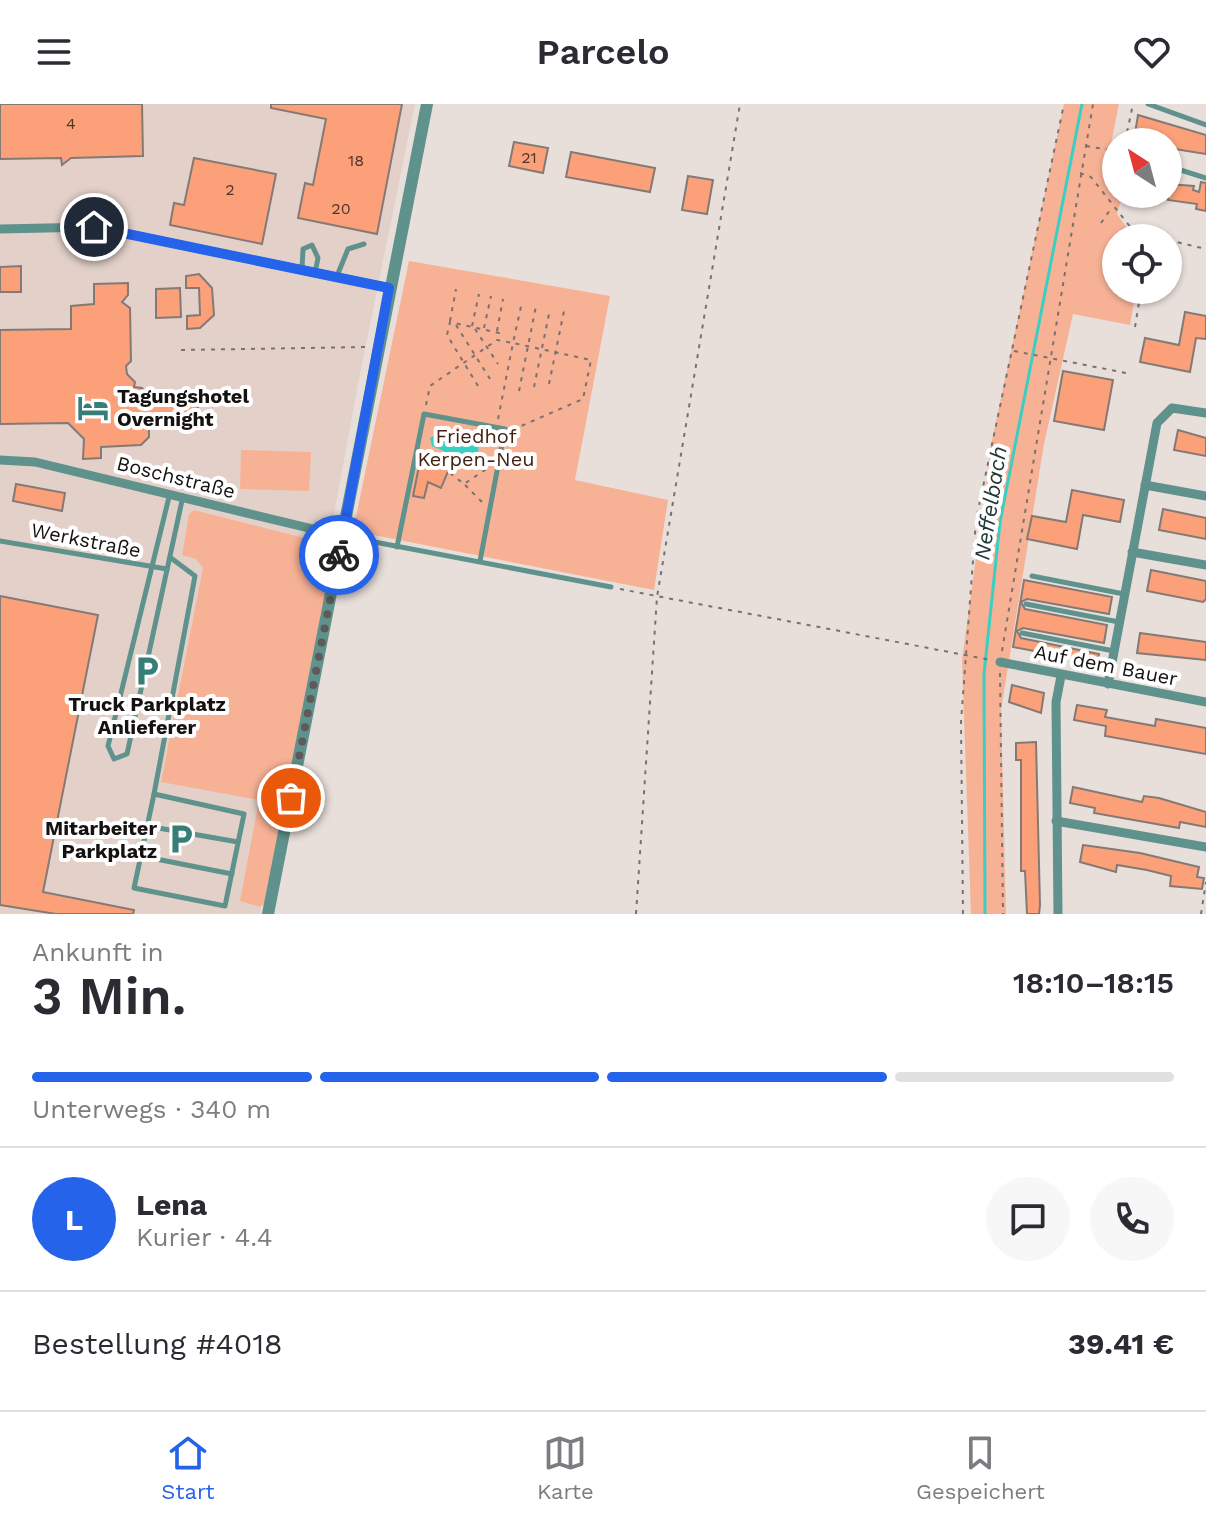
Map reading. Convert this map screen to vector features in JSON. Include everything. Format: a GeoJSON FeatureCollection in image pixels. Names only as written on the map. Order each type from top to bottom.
{"type":"FeatureCollection","features":[{"type":"Feature","properties":{"kind":"street"},"geometry":{"type":"LineString","coordinates":[[268,914],[427,104]]}},
{"type":"Feature","properties":{"kind":"street"},"geometry":{"type":"LineString","coordinates":[[0,229],[94,227],[389,288]]}},
{"type":"Feature","properties":{"kind":"street"},"geometry":{"type":"LineString","coordinates":[[1108,684],[1161,415],[1172,408],[1206,413]]}},
{"type":"Feature","properties":{"kind":"street","name":"Boschstraße"},"geometry":{"type":"LineString","coordinates":[[0,460],[35,462],[171,492],[342,536]]}},
{"type":"Feature","properties":{"kind":"street"},"geometry":{"type":"LineString","coordinates":[[1145,485],[1206,496]]}},
{"type":"Feature","properties":{"kind":"street"},"geometry":{"type":"LineString","coordinates":[[1132,552],[1206,565]]}},
{"type":"Feature","properties":{"kind":"street","name":"Auf dem Bauer"},"geometry":{"type":"LineString","coordinates":[[1000,662],[1206,702]]}},
{"type":"Feature","properties":{"kind":"street"},"geometry":{"type":"LineString","coordinates":[[1058,914],[1056,702],[1061,676]]}},
{"type":"Feature","properties":{"kind":"street"},"geometry":{"type":"LineString","coordinates":[[1056,821],[1206,847]]}},
{"type":"Feature","properties":{"kind":"lane"},"geometry":{"type":"LineString","coordinates":[[1148,104],[1206,125]]}},
{"type":"Feature","properties":{"kind":"lane"},"geometry":{"type":"LineString","coordinates":[[1182,170],[1206,178]]}},
{"type":"Feature","properties":{"kind":"lane"},"geometry":{"type":"LineString","coordinates":[[337,277],[348,249],[364,244]]}},
{"type":"Feature","properties":{"kind":"lane"},"geometry":{"type":"LineString","coordinates":[[302,270],[303,249],[312,245],[318,258],[315,273]]}},
{"type":"Feature","properties":{"kind":"lane"},"geometry":{"type":"LineString","coordinates":[[397,547],[424,414],[505,429],[480,561]]}},
{"type":"Feature","properties":{"kind":"lane"},"geometry":{"type":"LineString","coordinates":[[171,492],[108,746],[114,759],[127,754],[183,496]]}},
{"type":"Feature","properties":{"kind":"lane"},"geometry":{"type":"LineString","coordinates":[[342,536],[611,587]]}},
{"type":"Feature","properties":{"kind":"lane","name":"Werkstraße"},"geometry":{"type":"LineString","coordinates":[[0,541],[152,569],[167,569]]}},
{"type":"Feature","properties":{"kind":"lane"},"geometry":{"type":"LineString","coordinates":[[154,794],[244,814],[225,906],[134,888],[195,576],[171,558]]}},
{"type":"Feature","properties":{"kind":"lane"},"geometry":{"type":"LineString","coordinates":[[1032,576],[1124,594]]}},
{"type":"Feature","properties":{"kind":"lane"},"geometry":{"type":"LineString","coordinates":[[1026,604],[1119,622]]}},
{"type":"Feature","properties":{"kind":"lane"},"geometry":{"type":"LineString","coordinates":[[1022,633],[1114,651]]}},
{"type":"Feature","properties":{"kind":"lane"},"geometry":{"type":"LineString","coordinates":[[147,826],[238,842]]}},
{"type":"Feature","properties":{"kind":"lane"},"geometry":{"type":"LineString","coordinates":[[141,856],[232,874]]}},
{"type":"Feature","properties":{"kind":"path"},"geometry":{"type":"LineString","coordinates":[[636,914],[657,597],[740,104]]}},
{"type":"Feature","properties":{"kind":"path"},"geometry":{"type":"LineString","coordinates":[[963,914],[961,722],[976,520],[1064,104]]}},
{"type":"Feature","properties":{"kind":"path"},"geometry":{"type":"LineString","coordinates":[[1003,914],[1000,662],[1093,104]]}},
{"type":"Feature","properties":{"kind":"path"},"geometry":{"type":"LineString","coordinates":[[1128,128],[1133,104]]}},
{"type":"Feature","properties":{"kind":"path"},"geometry":{"type":"LineString","coordinates":[[1086,146],[1102,149]]}},
{"type":"Feature","properties":{"kind":"path"},"geometry":{"type":"LineString","coordinates":[[1080,173],[1091,177],[1102,192]]}},
{"type":"Feature","properties":{"kind":"path"},"geometry":{"type":"LineString","coordinates":[[1101,223],[1112,208]]}},
{"type":"Feature","properties":{"kind":"path"},"geometry":{"type":"LineString","coordinates":[[1115,208],[1128,224]]}},
{"type":"Feature","properties":{"kind":"path"},"geometry":{"type":"LineString","coordinates":[[1182,243],[1206,249]]}},
{"type":"Feature","properties":{"kind":"path"},"geometry":{"type":"LineString","coordinates":[[456,289],[447,335],[478,386]]}},
{"type":"Feature","properties":{"kind":"path"},"geometry":{"type":"LineString","coordinates":[[479,294],[473,327],[498,364]]}},
{"type":"Feature","properties":{"kind":"path"},"geometry":{"type":"LineString","coordinates":[[484,329],[491,296]]}},
{"type":"Feature","properties":{"kind":"path"},"geometry":{"type":"LineString","coordinates":[[497,340],[503,299]]}},
{"type":"Feature","properties":{"kind":"path"},"geometry":{"type":"LineString","coordinates":[[496,428],[522,302]]}},
{"type":"Feature","properties":{"kind":"path"},"geometry":{"type":"LineString","coordinates":[[1135,327],[1139,304]]}},
{"type":"Feature","properties":{"kind":"path"},"geometry":{"type":"LineString","coordinates":[[519,391],[536,306]]}},
{"type":"Feature","properties":{"kind":"path"},"geometry":{"type":"LineString","coordinates":[[534,387],[550,309]]}},
{"type":"Feature","properties":{"kind":"path"},"geometry":{"type":"LineString","coordinates":[[549,384],[564,311]]}},
{"type":"Feature","properties":{"kind":"path"},"geometry":{"type":"LineString","coordinates":[[450,322],[497,332]]}},
{"type":"Feature","properties":{"kind":"path"},"geometry":{"type":"LineString","coordinates":[[455,324],[490,379]]}},
{"type":"Feature","properties":{"kind":"path"},"geometry":{"type":"LineString","coordinates":[[424,414],[430,386],[497,340],[591,360],[583,399],[512,430],[505,429]]}},
{"type":"Feature","properties":{"kind":"path"},"geometry":{"type":"LineString","coordinates":[[181,350],[377,347]]}},
{"type":"Feature","properties":{"kind":"path"},"geometry":{"type":"LineString","coordinates":[[1014,351],[1126,373]]}},
{"type":"Feature","properties":{"kind":"path"},"geometry":{"type":"LineString","coordinates":[[464,484],[498,462]]}},
{"type":"Feature","properties":{"kind":"path"},"geometry":{"type":"LineString","coordinates":[[450,473],[489,509]]}},
{"type":"Feature","properties":{"kind":"path"},"geometry":{"type":"LineString","coordinates":[[611,587],[979,657]]}},
{"type":"Feature","properties":{"kind":"path"},"geometry":{"type":"LineString","coordinates":[[1201,914],[1206,882]]}},
{"type":"Feature","properties":{"kind":"shaded area"},"geometry":{"type":"Polygon","coordinates":[[[0,104],[415,104],[358,384],[260,914],[0,914],[0,104]]]}},
{"type":"Feature","properties":{"kind":"green space"},"geometry":{"type":"Polygon","coordinates":[[[1064,104],[1119,104],[1114,128],[1102,128],[1102,208],[1119,208],[1117,214],[1124,224],[1102,224],[1102,304],[1134,304],[1130,325],[1073,314],[1044,444],[1001,710],[1006,914],[971,914],[962,660],[992,440],[1064,104]]]}},
{"type":"Feature","properties":{"kind":"green space","name":"Friedhof Kerpen-Neu"},"geometry":{"type":"Polygon","coordinates":[[[409,261],[610,296],[575,480],[668,500],[654,590],[353,531],[409,261]]]}},
{"type":"Feature","properties":{"kind":"green space"},"geometry":{"type":"Polygon","coordinates":[[[241,450],[311,452],[309,491],[240,489],[241,450]]]}},
{"type":"Feature","properties":{"kind":"green space"},"geometry":{"type":"Polygon","coordinates":[[[194,510],[324,543],[332,559],[264,904],[260,907],[240,901],[259,800],[161,782],[203,568],[196,559],[182,555],[189,514],[194,510]]]}},
{"type":"Feature","properties":{"kind":"water"},"geometry":{"type":"Polygon","coordinates":[[[440,432],[480,440],[477,457],[468,462],[432,446],[430,438],[440,432]]]}},
{"type":"Feature","properties":{"kind":"building"},"geometry":{"type":"Polygon","coordinates":[[[0,104],[142,104],[143,156],[71,158],[62,165],[61,158],[0,159],[0,104]]]}},
{"type":"Feature","properties":{"kind":"building"},"geometry":{"type":"Polygon","coordinates":[[[271,104],[402,104],[377,234],[298,218],[305,183],[313,185],[326,119],[271,108],[271,104]]]}},
{"type":"Feature","properties":{"kind":"building"},"geometry":{"type":"Polygon","coordinates":[[[1138,115],[1206,135],[1206,154],[1182,150],[1182,128],[1136,128],[1138,115]]]}},
{"type":"Feature","properties":{"kind":"building"},"geometry":{"type":"Polygon","coordinates":[[[514,142],[548,148],[543,173],[509,166],[514,142]]]}},
{"type":"Feature","properties":{"kind":"building"},"geometry":{"type":"Polygon","coordinates":[[[571,152],[655,168],[650,192],[566,177],[571,152]]]}},
{"type":"Feature","properties":{"kind":"building"},"geometry":{"type":"Polygon","coordinates":[[[194,158],[276,174],[262,244],[170,225],[174,203],[184,205],[194,158]]]}},
{"type":"Feature","properties":{"kind":"building"},"geometry":{"type":"Polygon","coordinates":[[[688,176],[713,180],[707,214],[682,210],[688,176]]]}},
{"type":"Feature","properties":{"kind":"building"},"geometry":{"type":"Polygon","coordinates":[[[1201,182],[1206,183],[1206,211],[1196,209],[1197,204],[1182,202],[1182,185],[1194,186],[1193,190],[1199,192],[1201,182]]]}},
{"type":"Feature","properties":{"kind":"building"},"geometry":{"type":"Polygon","coordinates":[[[21,266],[21,292],[0,292],[0,267],[21,266]]]}},
{"type":"Feature","properties":{"kind":"building"},"geometry":{"type":"Polygon","coordinates":[[[199,274],[212,288],[214,315],[200,328],[187,329],[187,316],[200,315],[199,288],[186,288],[186,276],[199,274]]]}},
{"type":"Feature","properties":{"kind":"building"},"geometry":{"type":"Polygon","coordinates":[[[128,283],[128,295],[122,302],[130,308],[131,361],[126,366],[127,374],[135,382],[134,387],[142,388],[148,395],[184,395],[198,404],[198,413],[186,422],[149,423],[149,437],[141,445],[101,447],[101,458],[83,459],[84,439],[68,423],[0,424],[0,330],[71,329],[71,306],[94,304],[94,284],[128,283]]]}},
{"type":"Feature","properties":{"kind":"building"},"geometry":{"type":"Polygon","coordinates":[[[180,288],[181,317],[156,318],[156,289],[180,288]]]}},
{"type":"Feature","properties":{"kind":"building"},"geometry":{"type":"Polygon","coordinates":[[[1185,312],[1206,316],[1206,339],[1196,338],[1190,372],[1140,362],[1145,338],[1179,345],[1185,312]]]}},
{"type":"Feature","properties":{"kind":"building"},"geometry":{"type":"Polygon","coordinates":[[[1063,371],[1113,380],[1104,430],[1054,421],[1063,371]]]}},
{"type":"Feature","properties":{"kind":"building"},"geometry":{"type":"Polygon","coordinates":[[[1178,430],[1206,438],[1206,456],[1174,450],[1178,430]]]}},
{"type":"Feature","properties":{"kind":"building"},"geometry":{"type":"Polygon","coordinates":[[[422,451],[453,460],[441,488],[428,482],[424,498],[413,496],[422,451]]]}},
{"type":"Feature","properties":{"kind":"building"},"geometry":{"type":"Polygon","coordinates":[[[16,484],[65,493],[62,511],[13,501],[16,484]]]}},
{"type":"Feature","properties":{"kind":"building"},"geometry":{"type":"Polygon","coordinates":[[[1072,490],[1124,500],[1120,522],[1083,515],[1077,549],[1027,539],[1032,516],[1066,522],[1072,490]]]}},
{"type":"Feature","properties":{"kind":"building"},"geometry":{"type":"Polygon","coordinates":[[[1163,509],[1206,518],[1206,539],[1159,530],[1163,509]]]}},
{"type":"Feature","properties":{"kind":"building"},"geometry":{"type":"Polygon","coordinates":[[[1151,570],[1206,581],[1206,599],[1203,602],[1147,591],[1151,570]]]}},
{"type":"Feature","properties":{"kind":"building"},"geometry":{"type":"Polygon","coordinates":[[[1024,580],[1112,597],[1109,614],[1027,599],[1021,602],[1025,609],[1107,625],[1104,643],[1023,628],[1017,631],[1021,638],[1099,654],[1097,663],[1013,647],[1024,580]]]}},
{"type":"Feature","properties":{"kind":"building"},"geometry":{"type":"Polygon","coordinates":[[[0,596],[98,615],[43,892],[134,910],[133,914],[56,914],[0,905],[0,596]]]}},
{"type":"Feature","properties":{"kind":"building"},"geometry":{"type":"Polygon","coordinates":[[[1140,633],[1206,642],[1206,660],[1137,653],[1140,633]]]}},
{"type":"Feature","properties":{"kind":"building"},"geometry":{"type":"Polygon","coordinates":[[[1012,685],[1044,693],[1041,713],[1009,702],[1012,685]]]}},
{"type":"Feature","properties":{"kind":"building"},"geometry":{"type":"Polygon","coordinates":[[[1077,705],[1107,710],[1105,717],[1155,726],[1156,719],[1206,728],[1206,754],[1105,736],[1106,726],[1074,720],[1077,705]]]}},
{"type":"Feature","properties":{"kind":"building"},"geometry":{"type":"Polygon","coordinates":[[[1036,742],[1040,905],[1039,914],[1027,914],[1025,871],[1021,871],[1021,760],[1016,760],[1016,743],[1036,742]]]}},
{"type":"Feature","properties":{"kind":"building"},"geometry":{"type":"Polygon","coordinates":[[[1073,787],[1142,802],[1144,796],[1159,798],[1206,812],[1206,827],[1180,822],[1179,828],[1094,813],[1095,808],[1070,803],[1073,787]]]}},
{"type":"Feature","properties":{"kind":"building"},"geometry":{"type":"Polygon","coordinates":[[[1083,845],[1140,853],[1199,867],[1197,877],[1204,878],[1202,889],[1170,886],[1171,876],[1147,870],[1117,865],[1116,872],[1080,862],[1083,845]]]}},
{"type":"Feature","properties":{"kind":"waterway","name":"Neffelbach"},"geometry":{"type":"LineString","coordinates":[[985,914],[984,674],[1000,522],[1082,104]]}},
{"type":"Feature","properties":{"kind":"way so far"},"geometry":{"type":"LineString","coordinates":[[291,798],[339,555]]}},
{"type":"Feature","properties":{"kind":"place","name":"Tagungshotel Overnight"},"geometry":{"type":"Point","coordinates":[93,408]}},
{"type":"Feature","properties":{"kind":"place","name":"Truck Parkplatz Anlieferer"},"geometry":{"type":"Point","coordinates":[147,671]}},
{"type":"Feature","properties":{"kind":"place","name":"Mitarbeiter Parkplatz"},"geometry":{"type":"Point","coordinates":[181,839]}},
{"type":"Feature","properties":{"kind":"route"},"geometry":{"type":"LineString","coordinates":[[94,227],[389,288],[339,555]]}}]}
